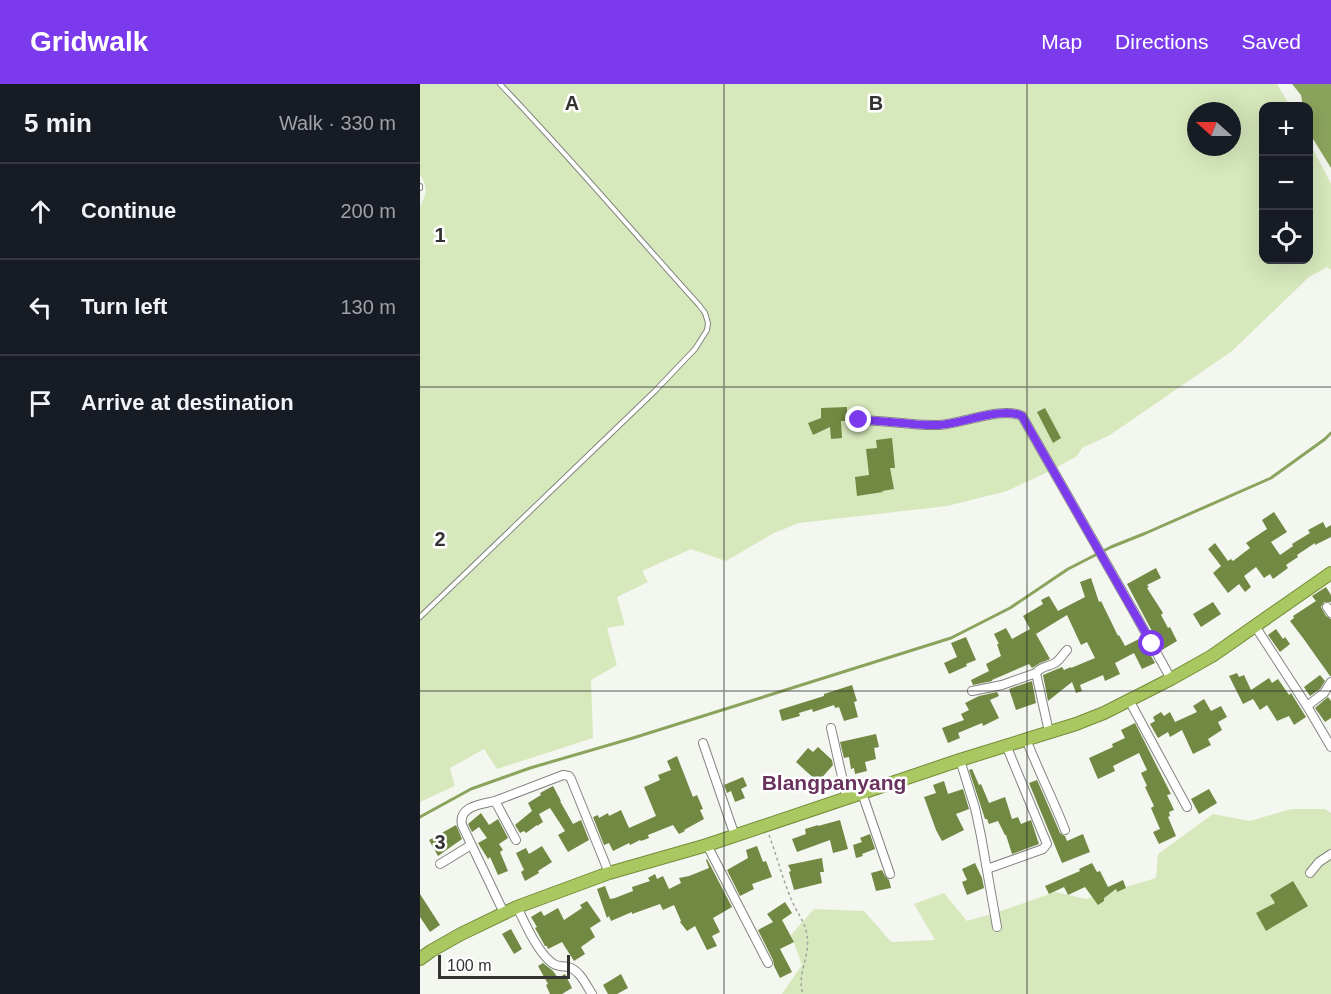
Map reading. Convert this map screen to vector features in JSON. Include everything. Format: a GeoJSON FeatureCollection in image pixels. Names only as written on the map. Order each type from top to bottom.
{"type":"FeatureCollection","features":[{"type":"Feature","properties":{"kind":"highway"},"geometry":{"type":"LineString","coordinates":[[420,959],[461,934],[517,907],[609,873],[735,836],[1104,713],[1212,656],[1331,573]]}},
{"type":"Feature","properties":{"kind":"street"},"geometry":{"type":"LineString","coordinates":[[859,420],[939,425],[997,413],[1018,414],[1023,418],[1171,679]]}},
{"type":"Feature","properties":{"kind":"street"},"geometry":{"type":"LineString","coordinates":[[1255,626],[1331,747]]}},
{"type":"Feature","properties":{"kind":"street"},"geometry":{"type":"LineString","coordinates":[[972,691],[1002,685],[1036,673],[1038,669],[1058,661],[1067,651]]}},
{"type":"Feature","properties":{"kind":"street"},"geometry":{"type":"LineString","coordinates":[[1036,673],[1049,732]]}},
{"type":"Feature","properties":{"kind":"street"},"geometry":{"type":"LineString","coordinates":[[1307,706],[1324,693],[1331,682]]}},
{"type":"Feature","properties":{"kind":"street"},"geometry":{"type":"LineString","coordinates":[[1129,700],[1187,807]]}},
{"type":"Feature","properties":{"kind":"street"},"geometry":{"type":"LineString","coordinates":[[831,728],[847,799]]}},
{"type":"Feature","properties":{"kind":"street"},"geometry":{"type":"LineString","coordinates":[[1026,739],[1065,830]]}},
{"type":"Feature","properties":{"kind":"street"},"geometry":{"type":"LineString","coordinates":[[703,743],[735,836]]}},
{"type":"Feature","properties":{"kind":"street"},"geometry":{"type":"LineString","coordinates":[[987,869],[1043,849],[1047,844],[1006,746]]}},
{"type":"Feature","properties":{"kind":"street"},"geometry":{"type":"LineString","coordinates":[[960,760],[975,808],[997,927]]}},
{"type":"Feature","properties":{"kind":"street"},"geometry":{"type":"LineString","coordinates":[[504,913],[460,821],[471,806],[495,801],[563,775],[569,776],[609,873]]}},
{"type":"Feature","properties":{"kind":"street"},"geometry":{"type":"LineString","coordinates":[[862,793],[890,874]]}},
{"type":"Feature","properties":{"kind":"street"},"geometry":{"type":"LineString","coordinates":[[495,801],[516,840]]}},
{"type":"Feature","properties":{"kind":"street"},"geometry":{"type":"LineString","coordinates":[[440,864],[471,844]]}},
{"type":"Feature","properties":{"kind":"street"},"geometry":{"type":"LineString","coordinates":[[707,845],[768,963]]}},
{"type":"Feature","properties":{"kind":"street"},"geometry":{"type":"LineString","coordinates":[[1310,873],[1319,862],[1331,854]]}},
{"type":"Feature","properties":{"kind":"street"},"geometry":{"type":"LineString","coordinates":[[517,907],[533,938],[549,961],[555,966],[565,966],[575,970],[592,994]]}},
{"type":"Feature","properties":{"kind":"lane"},"geometry":{"type":"LineString","coordinates":[[420,617],[655,391],[696,349],[707,330],[708,323],[705,313],[699,305],[551,137],[500,84]]}},
{"type":"Feature","properties":{"kind":"path"},"geometry":{"type":"LineString","coordinates":[[766,825],[792,902],[802,919],[807,936],[807,953],[801,980],[803,994]]}},
{"type":"Feature","properties":{"kind":"shaded area"},"geometry":{"type":"Polygon","coordinates":[[[420,84],[1277,84],[1288,102],[1259,102],[1259,264],[1313,264],[1313,149],[1331,184],[1331,270],[1327,267],[1309,277],[1232,351],[1110,435],[1082,448],[1077,456],[1052,470],[1007,491],[947,506],[799,523],[774,533],[726,561],[691,549],[642,571],[648,582],[617,597],[625,625],[607,628],[617,665],[591,680],[593,738],[497,769],[484,749],[450,768],[455,786],[420,802],[420,206],[426,190],[420,175],[420,84]]]}},
{"type":"Feature","properties":{"kind":"shaded area"},"geometry":{"type":"Polygon","coordinates":[[[1292,84],[1331,84],[1331,168],[1313,139],[1313,102],[1302,102],[1301,95],[1292,84]]]}},
{"type":"Feature","properties":{"kind":"shaded area"},"geometry":{"type":"Polygon","coordinates":[[[1291,809],[1325,809],[1331,813],[1331,994],[782,994],[802,965],[791,935],[814,909],[864,911],[891,942],[935,940],[914,904],[944,893],[967,921],[1055,892],[1086,899],[1156,878],[1158,854],[1213,814],[1250,821],[1291,809]]]}},
{"type":"Feature","properties":{"kind":"building"},"geometry":{"type":"Polygon","coordinates":[[[847,407],[847,421],[841,421],[842,438],[831,439],[830,427],[813,435],[808,423],[821,418],[821,408],[847,407]]]}},
{"type":"Feature","properties":{"kind":"building"},"geometry":{"type":"Polygon","coordinates":[[[1045,408],[1061,438],[1053,443],[1037,412],[1045,408]]]}},
{"type":"Feature","properties":{"kind":"building"},"geometry":{"type":"Polygon","coordinates":[[[892,438],[895,468],[890,468],[894,489],[857,496],[855,477],[869,475],[866,449],[877,448],[876,440],[892,438]]]}},
{"type":"Feature","properties":{"kind":"building"},"geometry":{"type":"Polygon","coordinates":[[[1274,512],[1287,532],[1271,542],[1280,555],[1310,533],[1308,530],[1323,522],[1326,528],[1331,525],[1331,537],[1315,545],[1315,543],[1297,555],[1298,557],[1286,565],[1288,568],[1273,579],[1270,574],[1264,578],[1256,567],[1244,576],[1251,587],[1245,592],[1239,584],[1228,593],[1213,573],[1221,566],[1208,549],[1215,543],[1228,561],[1231,559],[1233,561],[1250,548],[1246,543],[1267,529],[1262,520],[1274,512]]]}},
{"type":"Feature","properties":{"kind":"building"},"geometry":{"type":"Polygon","coordinates":[[[1156,568],[1161,578],[1147,585],[1149,587],[1147,588],[1177,641],[1162,650],[1127,584],[1156,568]]]}},
{"type":"Feature","properties":{"kind":"building"},"geometry":{"type":"Polygon","coordinates":[[[1091,578],[1099,602],[1101,601],[1125,646],[1141,638],[1155,663],[1142,669],[1134,653],[1115,663],[1120,674],[1105,681],[1103,675],[1080,685],[1082,691],[1076,693],[1072,682],[1048,701],[1043,675],[1062,667],[1064,670],[1071,668],[1095,658],[1087,642],[1081,645],[1067,615],[1036,634],[1050,659],[1032,668],[1029,664],[992,681],[973,685],[971,680],[989,671],[986,664],[1001,656],[994,634],[1006,628],[1012,639],[1030,629],[1023,616],[1043,604],[1041,600],[1049,596],[1058,611],[1085,597],[1080,582],[1091,578]]]}},
{"type":"Feature","properties":{"kind":"building"},"geometry":{"type":"Polygon","coordinates":[[[1326,587],[1331,595],[1331,602],[1324,602],[1321,607],[1326,616],[1331,619],[1331,676],[1290,621],[1294,618],[1293,616],[1316,601],[1312,596],[1326,587]]]}},
{"type":"Feature","properties":{"kind":"building"},"geometry":{"type":"Polygon","coordinates":[[[1213,602],[1221,614],[1201,627],[1193,614],[1213,602]]]}},
{"type":"Feature","properties":{"kind":"building"},"geometry":{"type":"Polygon","coordinates":[[[1276,629],[1290,644],[1280,652],[1268,635],[1276,629]]]}},
{"type":"Feature","properties":{"kind":"building"},"geometry":{"type":"Polygon","coordinates":[[[966,637],[976,660],[949,674],[944,663],[957,657],[951,643],[966,637]]]}},
{"type":"Feature","properties":{"kind":"building"},"geometry":{"type":"Polygon","coordinates":[[[1237,673],[1239,677],[1244,675],[1251,690],[1269,678],[1272,683],[1278,679],[1289,695],[1291,693],[1306,717],[1294,725],[1289,716],[1277,721],[1267,705],[1260,710],[1253,699],[1243,704],[1229,676],[1237,673]]]}},
{"type":"Feature","properties":{"kind":"building"},"geometry":{"type":"Polygon","coordinates":[[[1320,675],[1325,681],[1320,689],[1310,696],[1304,687],[1320,675]]]}},
{"type":"Feature","properties":{"kind":"building"},"geometry":{"type":"Polygon","coordinates":[[[1032,681],[1036,703],[1016,710],[1009,689],[1032,681]]]}},
{"type":"Feature","properties":{"kind":"building"},"geometry":{"type":"Polygon","coordinates":[[[852,685],[857,701],[854,702],[858,717],[844,721],[839,707],[835,708],[834,705],[813,712],[812,709],[799,713],[800,716],[782,721],[779,710],[852,685]]]}},
{"type":"Feature","properties":{"kind":"building"},"geometry":{"type":"Polygon","coordinates":[[[997,692],[999,696],[990,700],[999,718],[983,726],[982,723],[958,733],[960,738],[948,743],[942,728],[964,720],[961,714],[969,710],[965,703],[979,696],[997,692]]]}},
{"type":"Feature","properties":{"kind":"building"},"geometry":{"type":"Polygon","coordinates":[[[1328,697],[1331,701],[1331,718],[1325,722],[1315,708],[1328,697]]]}},
{"type":"Feature","properties":{"kind":"building"},"geometry":{"type":"Polygon","coordinates":[[[1204,699],[1211,711],[1221,706],[1227,717],[1218,722],[1222,730],[1208,739],[1211,745],[1193,754],[1182,730],[1170,737],[1168,732],[1158,738],[1150,724],[1155,721],[1153,717],[1161,712],[1164,716],[1170,712],[1175,722],[1197,712],[1193,706],[1204,699]]]}},
{"type":"Feature","properties":{"kind":"building"},"geometry":{"type":"Polygon","coordinates":[[[1135,723],[1171,794],[1167,795],[1174,810],[1169,812],[1168,817],[1176,836],[1159,844],[1153,832],[1160,829],[1141,773],[1147,770],[1139,753],[1113,766],[1115,771],[1098,779],[1089,758],[1113,747],[1112,744],[1125,738],[1121,730],[1135,723]]]}},
{"type":"Feature","properties":{"kind":"building"},"geometry":{"type":"Polygon","coordinates":[[[876,734],[879,747],[874,748],[876,759],[865,762],[867,771],[855,774],[854,768],[851,769],[849,757],[844,758],[840,742],[876,734]]]}},
{"type":"Feature","properties":{"kind":"building"},"geometry":{"type":"Polygon","coordinates":[[[818,747],[832,760],[833,765],[818,782],[796,762],[808,748],[813,752],[818,747]]]}},
{"type":"Feature","properties":{"kind":"building"},"geometry":{"type":"Polygon","coordinates":[[[677,756],[693,797],[697,795],[703,809],[700,810],[704,819],[679,834],[673,825],[648,835],[649,838],[630,845],[629,843],[613,851],[609,843],[604,845],[593,817],[598,815],[599,818],[608,813],[609,816],[621,810],[629,828],[656,816],[644,787],[660,780],[658,775],[671,770],[667,761],[677,756]]]}},
{"type":"Feature","properties":{"kind":"building"},"geometry":{"type":"Polygon","coordinates":[[[972,769],[989,803],[1005,797],[1012,819],[1018,817],[1021,824],[1031,820],[1039,844],[1012,854],[1006,835],[998,821],[989,824],[985,819],[969,770],[972,769]]]}},
{"type":"Feature","properties":{"kind":"building"},"geometry":{"type":"Polygon","coordinates":[[[743,777],[747,786],[741,789],[745,798],[735,802],[731,791],[727,793],[724,785],[743,777]]]}},
{"type":"Feature","properties":{"kind":"building"},"geometry":{"type":"Polygon","coordinates":[[[1037,780],[1060,833],[1067,841],[1083,834],[1090,852],[1062,863],[1029,783],[1037,780]]]}},
{"type":"Feature","properties":{"kind":"building"},"geometry":{"type":"Polygon","coordinates":[[[944,781],[948,794],[963,789],[969,809],[956,814],[964,830],[942,841],[924,797],[936,793],[933,785],[944,781]]]}},
{"type":"Feature","properties":{"kind":"building"},"geometry":{"type":"Polygon","coordinates":[[[553,786],[573,824],[581,820],[589,840],[568,852],[558,835],[565,831],[550,808],[539,814],[543,822],[526,833],[524,831],[520,833],[515,825],[532,811],[528,803],[553,786]]]}},
{"type":"Feature","properties":{"kind":"building"},"geometry":{"type":"Polygon","coordinates":[[[1209,789],[1217,803],[1199,814],[1191,799],[1209,789]]]}},
{"type":"Feature","properties":{"kind":"building"},"geometry":{"type":"Polygon","coordinates":[[[481,813],[489,825],[498,819],[508,838],[499,844],[503,850],[500,852],[508,871],[498,875],[490,857],[488,859],[478,843],[487,838],[479,827],[472,832],[468,824],[481,813]]]}},
{"type":"Feature","properties":{"kind":"building"},"geometry":{"type":"Polygon","coordinates":[[[840,820],[848,849],[833,853],[830,840],[797,852],[792,839],[806,834],[805,829],[840,820]]]}},
{"type":"Feature","properties":{"kind":"building"},"geometry":{"type":"Polygon","coordinates":[[[456,825],[462,839],[438,856],[429,840],[456,825]]]}},
{"type":"Feature","properties":{"kind":"building"},"geometry":{"type":"Polygon","coordinates":[[[870,834],[875,849],[856,858],[853,845],[862,842],[860,838],[870,834]]]}},
{"type":"Feature","properties":{"kind":"building"},"geometry":{"type":"Polygon","coordinates":[[[542,846],[552,862],[525,881],[521,872],[524,870],[516,853],[526,848],[529,854],[542,846]]]}},
{"type":"Feature","properties":{"kind":"building"},"geometry":{"type":"Polygon","coordinates":[[[757,846],[772,877],[752,884],[754,889],[740,896],[727,870],[748,858],[746,850],[757,846]]]}},
{"type":"Feature","properties":{"kind":"building"},"geometry":{"type":"Polygon","coordinates":[[[822,858],[824,872],[820,872],[822,883],[794,890],[788,865],[822,858]]]}},
{"type":"Feature","properties":{"kind":"building"},"geometry":{"type":"Polygon","coordinates":[[[707,859],[732,907],[713,918],[720,932],[712,936],[717,946],[707,950],[695,926],[687,931],[680,922],[674,905],[663,910],[660,904],[611,921],[609,916],[607,918],[597,889],[605,886],[610,899],[615,898],[633,891],[632,887],[650,881],[648,878],[655,874],[657,879],[663,876],[669,889],[681,883],[679,878],[709,868],[707,859]]]}},
{"type":"Feature","properties":{"kind":"building"},"geometry":{"type":"Polygon","coordinates":[[[975,863],[984,888],[967,895],[962,882],[967,880],[962,869],[975,863]]]}},
{"type":"Feature","properties":{"kind":"building"},"geometry":{"type":"Polygon","coordinates":[[[1092,863],[1097,872],[1100,871],[1108,887],[1123,880],[1126,888],[1117,892],[1116,889],[1098,905],[1085,887],[1068,895],[1064,887],[1049,894],[1045,886],[1080,871],[1079,869],[1092,863]]]}},
{"type":"Feature","properties":{"kind":"building"},"geometry":{"type":"Polygon","coordinates":[[[882,870],[891,888],[876,891],[871,873],[882,870]]]}},
{"type":"Feature","properties":{"kind":"building"},"geometry":{"type":"Polygon","coordinates":[[[1293,881],[1308,906],[1266,931],[1256,913],[1275,903],[1270,895],[1293,881]]]}},
{"type":"Feature","properties":{"kind":"building"},"geometry":{"type":"Polygon","coordinates":[[[420,894],[440,925],[430,932],[420,917],[420,894]]]}},
{"type":"Feature","properties":{"kind":"building"},"geometry":{"type":"Polygon","coordinates":[[[587,901],[601,921],[590,928],[595,937],[581,947],[585,954],[574,961],[562,942],[548,949],[531,917],[541,911],[544,916],[558,908],[564,920],[582,908],[580,905],[587,901]]]}},
{"type":"Feature","properties":{"kind":"building"},"geometry":{"type":"Polygon","coordinates":[[[785,902],[792,913],[782,920],[794,942],[780,949],[792,972],[780,978],[758,930],[773,922],[767,914],[785,902]]]}},
{"type":"Feature","properties":{"kind":"building"},"geometry":{"type":"Polygon","coordinates":[[[511,929],[522,949],[514,954],[502,934],[511,929]]]}},
{"type":"Feature","properties":{"kind":"building"},"geometry":{"type":"Polygon","coordinates":[[[543,963],[558,978],[565,974],[572,988],[562,994],[550,994],[546,985],[548,984],[538,966],[543,963]]]}},
{"type":"Feature","properties":{"kind":"building"},"geometry":{"type":"Polygon","coordinates":[[[621,974],[628,988],[617,994],[608,994],[603,985],[621,974]]]}},
{"type":"Feature","properties":{"kind":"waterway"},"geometry":{"type":"LineString","coordinates":[[420,817],[471,789],[530,768],[951,638],[1010,608],[1068,569],[1111,547],[1271,478],[1331,433]]}},
{"type":"Feature","properties":{"kind":"district","name":"Blangpanyang"},"geometry":{"type":"Point","coordinates":[834,783]}},
{"type":"Feature","properties":{"kind":"route"},"geometry":{"type":"LineString","coordinates":[[859,420],[939,425],[997,413],[1014,413],[1022,416],[1152,644]]}}]}
